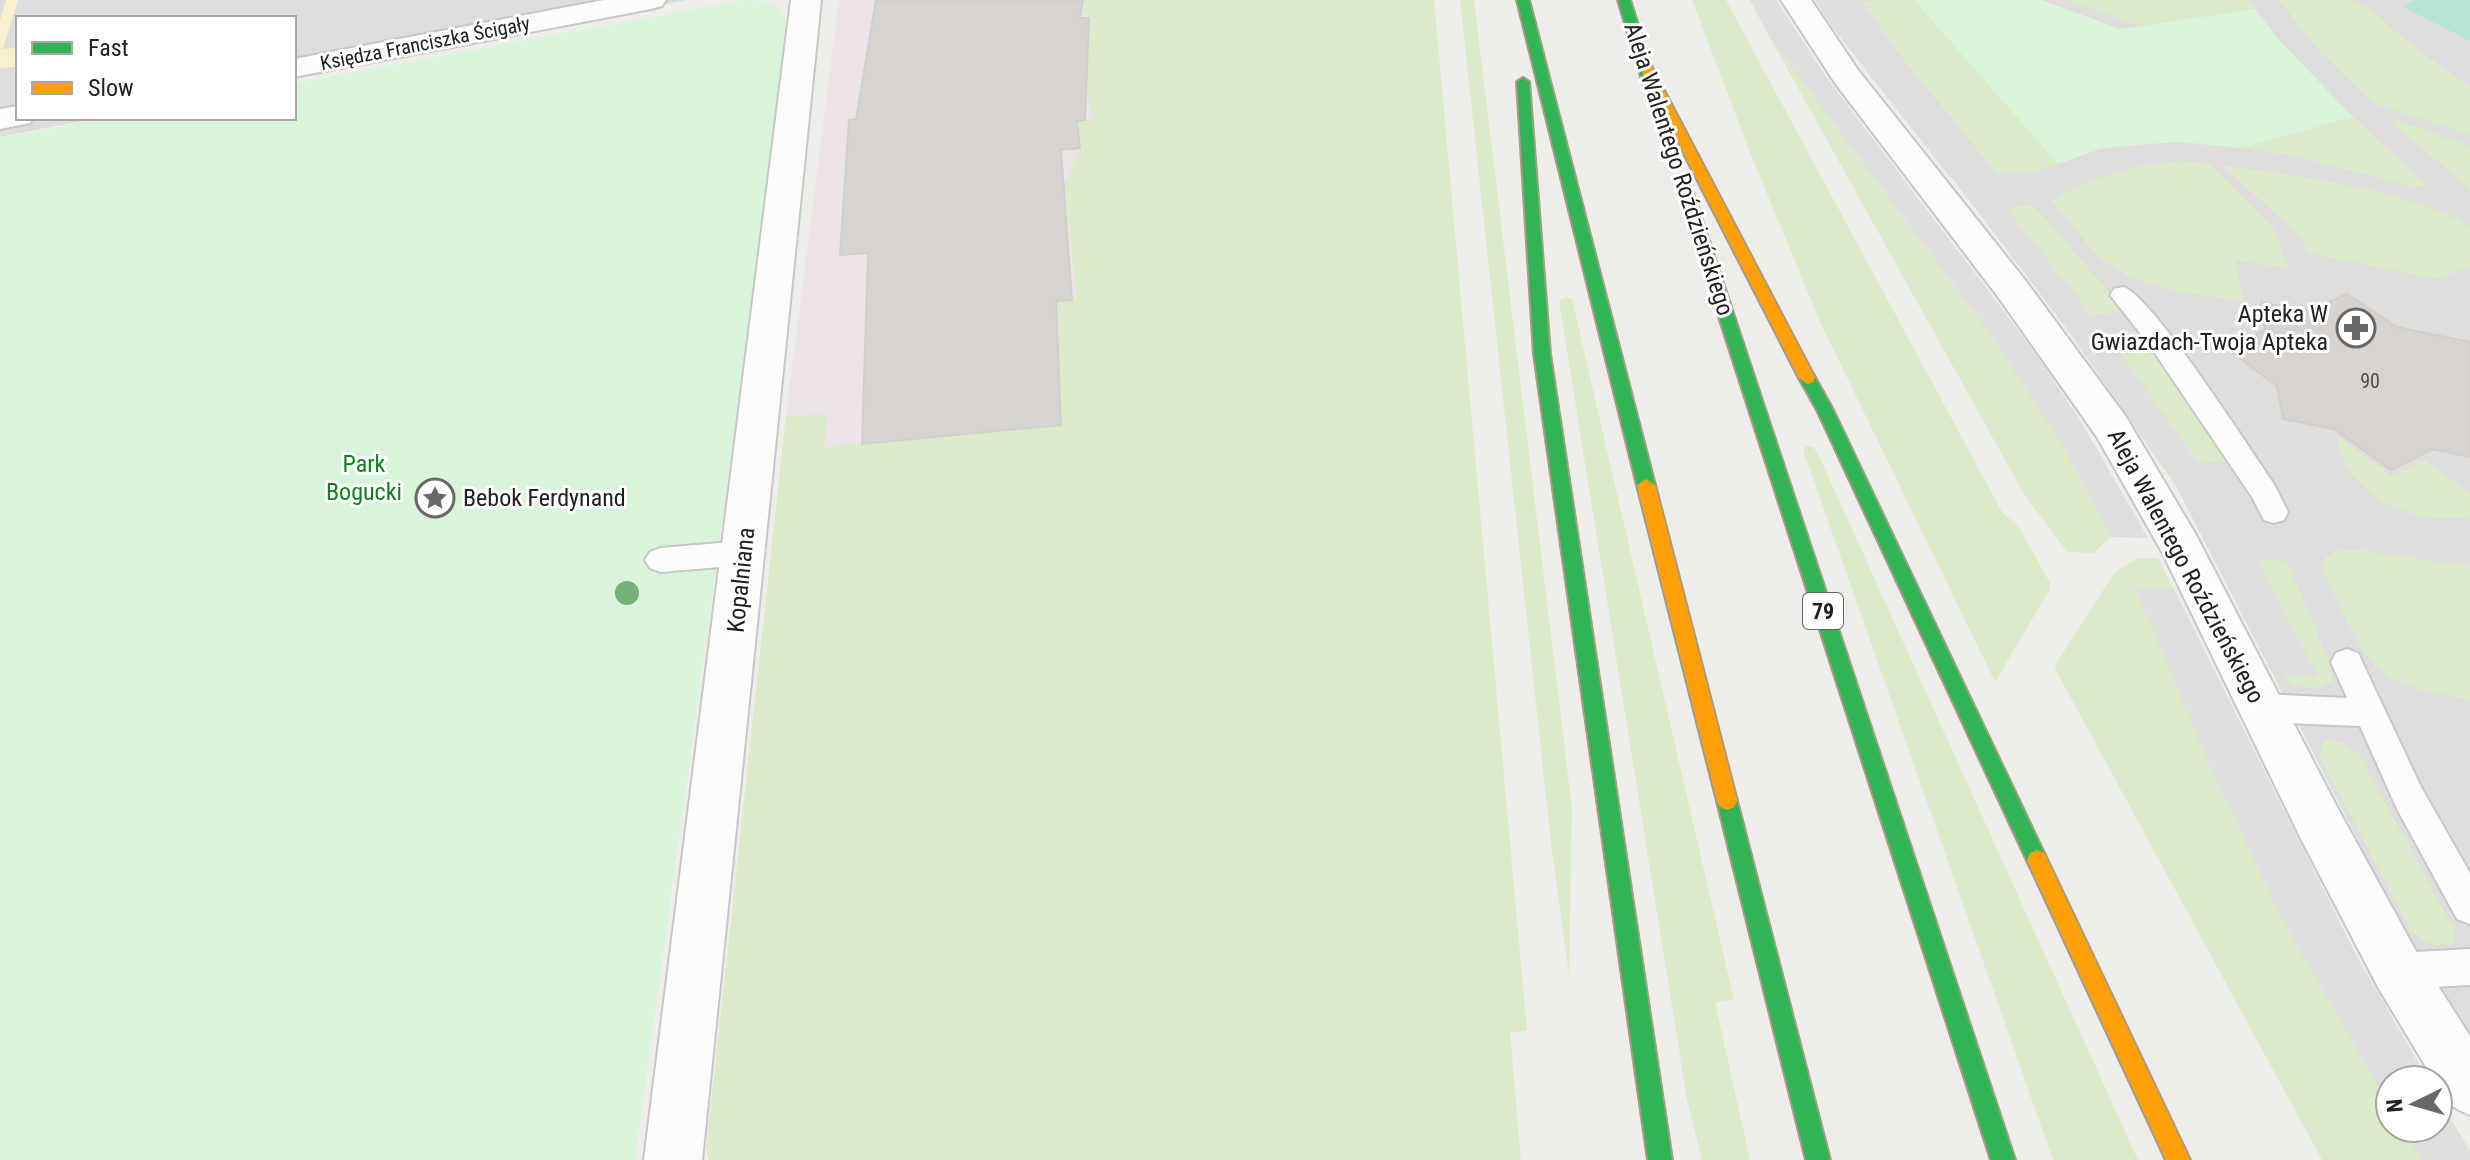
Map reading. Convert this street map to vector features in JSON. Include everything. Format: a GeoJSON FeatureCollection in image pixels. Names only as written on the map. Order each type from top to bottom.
{"type":"FeatureCollection","features":[{"type":"Feature","properties":{"kind":"main road"},"geometry":{"type":"LineString","coordinates":[[1520,0],[1542,354],[1660,1160]]}},
{"type":"Feature","properties":{"kind":"main road"},"geometry":{"type":"LineString","coordinates":[[1520,0],[1818,1160]]}},
{"type":"Feature","properties":{"kind":"main road","name":"Aleja Walentego Roździeńskiego"},"geometry":{"type":"LineString","coordinates":[[1624,0],[2003,1160]]}},
{"type":"Feature","properties":{"kind":"main road"},"geometry":{"type":"LineString","coordinates":[[1643,62],[1773,320],[1825,410],[2178,1160]]}},
{"type":"Feature","properties":{"kind":"street","name":"Księdza Franciszka Ścigały"},"geometry":{"type":"LineString","coordinates":[[296,68],[651,0]]}},
{"type":"Feature","properties":{"kind":"street","name":"Kopalniana"},"geometry":{"type":"LineString","coordinates":[[673,1160],[806,0]]}},
{"type":"Feature","properties":{"kind":"street","name":"Aleja Walentego Roździeńskiego"},"geometry":{"type":"LineString","coordinates":[[1796,0],[1846,76],[2003,278],[2112,427],[2181,547],[2398,971],[2470,1087]]}},
{"type":"Feature","properties":{"kind":"lane"},"geometry":{"type":"LineString","coordinates":[[2123,295],[2157,337],[2264,492],[2274,512]]}},
{"type":"Feature","properties":{"kind":"lane"},"geometry":{"type":"LineString","coordinates":[[660,560],[744,553]]}},
{"type":"Feature","properties":{"kind":"lane"},"geometry":{"type":"LineString","coordinates":[[2347,662],[2409,798],[2470,907]]}},
{"type":"Feature","properties":{"kind":"lane"},"geometry":{"type":"LineString","coordinates":[[2262,708],[2370,713]]}},
{"type":"Feature","properties":{"kind":"lane"},"geometry":{"type":"LineString","coordinates":[[2398,971],[2470,967]]}},
{"type":"Feature","properties":{"kind":"shaded area"},"geometry":{"type":"Polygon","coordinates":[[[0,0],[686,0],[296,78],[296,16],[16,16],[16,120],[86,120],[0,137],[0,0]]]}},
{"type":"Feature","properties":{"kind":"shaded area"},"geometry":{"type":"Polygon","coordinates":[[[839,0],[1083,0],[1082,10],[1089,18],[1089,34],[1079,60],[1079,78],[1091,104],[1093,119],[1064,186],[1077,299],[1057,302],[1061,425],[824,447],[827,414],[786,415],[839,0]]]}},
{"type":"Feature","properties":{"kind":"shaded area"},"geometry":{"type":"Polygon","coordinates":[[[1750,0],[1776,0],[1826,77],[2034,351],[2081,422],[2148,538],[2111,537],[2064,449],[1989,333],[1770,38],[1750,0]]]}},
{"type":"Feature","properties":{"kind":"shaded area"},"geometry":{"type":"Polygon","coordinates":[[[1815,0],[2470,0],[2470,1033],[2398,918],[2176,486],[2070,333],[1833,28],[1815,0]]]}},
{"type":"Feature","properties":{"kind":"shaded area"},"geometry":{"type":"Polygon","coordinates":[[[1815,0],[1842,0],[1870,42],[1976,174],[1950,177],[1833,28],[1815,0]]]}},
{"type":"Feature","properties":{"kind":"shaded area"},"geometry":{"type":"Polygon","coordinates":[[[1997,197],[2114,344],[2198,463],[2161,465],[2070,333],[1970,201],[1997,197]]]}},
{"type":"Feature","properties":{"kind":"shaded area"},"geometry":{"type":"Polygon","coordinates":[[[2201,332],[2270,385],[2274,419],[2326,431],[2330,480],[2243,462],[2157,337],[2201,332]]]}},
{"type":"Feature","properties":{"kind":"shaded area"},"geometry":{"type":"Polygon","coordinates":[[[2345,520],[2470,546],[2470,566],[2360,550],[2345,520]]]}},
{"type":"Feature","properties":{"kind":"shaded area"},"geometry":{"type":"Polygon","coordinates":[[[2224,560],[2257,560],[2318,676],[2283,676],[2224,560]]]}},
{"type":"Feature","properties":{"kind":"shaded area"},"geometry":{"type":"Polygon","coordinates":[[[2135,588],[2174,589],[2354,951],[2419,1064],[2374,1064],[2374,1080],[2280,916],[2202,749],[2135,588]]]}},
{"type":"Feature","properties":{"kind":"shaded area"},"geometry":{"type":"Polygon","coordinates":[[[2454,1124],[2470,1151],[2470,1160],[2421,1160],[2412,1144],[2454,1144],[2454,1124]]]}},
{"type":"Feature","properties":{"kind":"green space","name":"Park Bogucki"},"geometry":{"type":"Polygon","coordinates":[[[744,0],[769,2],[784,16],[786,37],[781,93],[635,1160],[0,1160],[0,138],[96,120],[296,120],[296,83],[744,0]]]}},
{"type":"Feature","properties":{"kind":"green space"},"geometry":{"type":"Polygon","coordinates":[[[1083,0],[1434,0],[1527,1031],[1510,1032],[1521,1160],[709,1160],[706,1149],[786,415],[827,414],[825,447],[1060,424],[1057,301],[1077,299],[1064,186],[1080,149],[1077,121],[1093,119],[1079,76],[1079,61],[1089,18],[1082,10],[1083,0]]]}},
{"type":"Feature","properties":{"kind":"green space"},"geometry":{"type":"Polygon","coordinates":[[[1460,0],[1474,0],[1572,808],[1569,976],[1551,843],[1460,0]]]}},
{"type":"Feature","properties":{"kind":"green space"},"geometry":{"type":"Polygon","coordinates":[[[1692,0],[1726,0],[2002,512],[2019,527],[2050,583],[2050,589],[1995,682],[1821,324],[1753,160],[1692,0]]]}},
{"type":"Feature","properties":{"kind":"green space"},"geometry":{"type":"Polygon","coordinates":[[[1914,0],[2058,164],[2031,173],[1996,172],[1894,48],[1862,1],[1914,0]]]}},
{"type":"Feature","properties":{"kind":"green space"},"geometry":{"type":"Polygon","coordinates":[[[1914,0],[2041,0],[2120,29],[2255,9],[2278,39],[2353,117],[2240,148],[2180,142],[2134,145],[2100,149],[2058,164],[1914,0]]]}},
{"type":"Feature","properties":{"kind":"green space"},"geometry":{"type":"Polygon","coordinates":[[[2068,0],[2248,0],[2255,9],[2140,26],[2068,0]]]}},
{"type":"Feature","properties":{"kind":"green space"},"geometry":{"type":"Polygon","coordinates":[[[2279,0],[2352,0],[2370,9],[2407,42],[2470,87],[2470,134],[2375,104],[2321,53],[2279,0]]]}},
{"type":"Feature","properties":{"kind":"green space"},"geometry":{"type":"Polygon","coordinates":[[[2416,0],[2470,0],[2470,41],[2401,6],[2416,0]]]}},
{"type":"Feature","properties":{"kind":"green space"},"geometry":{"type":"Polygon","coordinates":[[[1770,38],[1989,333],[2064,449],[2111,537],[2093,553],[2067,552],[2024,494],[1770,38]]]}},
{"type":"Feature","properties":{"kind":"green space"},"geometry":{"type":"Polygon","coordinates":[[[2353,117],[2426,185],[2412,187],[2296,156],[2240,148],[2353,117]]]}},
{"type":"Feature","properties":{"kind":"green space"},"geometry":{"type":"Polygon","coordinates":[[[2397,121],[2470,146],[2470,189],[2395,125],[2397,121]]]}},
{"type":"Feature","properties":{"kind":"green space"},"geometry":{"type":"Polygon","coordinates":[[[2182,161],[2210,164],[2274,228],[2287,268],[2235,260],[2244,301],[2177,291],[2129,277],[2098,257],[2052,201],[2115,173],[2182,161]]]}},
{"type":"Feature","properties":{"kind":"green space"},"geometry":{"type":"Polygon","coordinates":[[[2223,166],[2351,186],[2446,214],[2470,227],[2470,266],[2437,279],[2307,253],[2300,236],[2223,166]]]}},
{"type":"Feature","properties":{"kind":"green space"},"geometry":{"type":"Polygon","coordinates":[[[2033,205],[2124,311],[2092,315],[2006,208],[2033,205]]]}},
{"type":"Feature","properties":{"kind":"green space"},"geometry":{"type":"Polygon","coordinates":[[[1565,297],[1572,299],[1734,1000],[1715,1002],[1750,1160],[1702,1160],[1687,1100],[1559,301],[1565,297]]]}},
{"type":"Feature","properties":{"kind":"green space"},"geometry":{"type":"Polygon","coordinates":[[[2145,338],[2232,462],[2198,463],[2114,344],[2120,340],[2145,338]]]}},
{"type":"Feature","properties":{"kind":"green space"},"geometry":{"type":"Polygon","coordinates":[[[2337,436],[2392,476],[2424,460],[2470,493],[2470,517],[2427,516],[2386,502],[2368,491],[2353,476],[2337,436]]]}},
{"type":"Feature","properties":{"kind":"green space"},"geometry":{"type":"Polygon","coordinates":[[[1806,446],[1813,447],[1818,454],[2138,1160],[2053,1160],[1803,450],[1806,446]]]}},
{"type":"Feature","properties":{"kind":"green space"},"geometry":{"type":"Polygon","coordinates":[[[2360,550],[2470,566],[2470,700],[2409,686],[2381,670],[2369,658],[2357,641],[2323,567],[2325,558],[2336,551],[2360,550]]]}},
{"type":"Feature","properties":{"kind":"green space"},"geometry":{"type":"Polygon","coordinates":[[[2138,558],[2158,558],[2174,589],[2136,589],[2374,1075],[2374,1144],[2412,1144],[2421,1160],[2322,1160],[2054,667],[2114,573],[2138,558]]]}},
{"type":"Feature","properties":{"kind":"green space"},"geometry":{"type":"Polygon","coordinates":[[[2257,560],[2287,561],[2329,662],[2332,681],[2318,689],[2293,686],[2283,676],[2317,676],[2257,560]]]}},
{"type":"Feature","properties":{"kind":"green space"},"geometry":{"type":"Polygon","coordinates":[[[2324,739],[2343,743],[2359,754],[2455,932],[2452,945],[2430,943],[2411,931],[2319,755],[2324,739]]]}},
{"type":"Feature","properties":{"kind":"sand"},"geometry":{"type":"Polygon","coordinates":[[[6,0],[18,0],[3,49],[16,47],[16,67],[0,68],[0,20],[6,0]]]}},
{"type":"Feature","properties":{"kind":"building"},"geometry":{"type":"Polygon","coordinates":[[[876,0],[1083,0],[1080,18],[1089,18],[1085,120],[1077,121],[1080,148],[1061,150],[1072,300],[1056,301],[1061,425],[862,444],[868,253],[840,255],[849,120],[856,119],[876,0]]]}},
{"type":"Feature","properties":{"kind":"building"},"geometry":{"type":"Polygon","coordinates":[[[2347,294],[2397,327],[2470,342],[2470,457],[2432,449],[2391,470],[2334,429],[2283,419],[2277,386],[2226,348],[2265,330],[2261,302],[2309,311],[2347,294]]]}},
{"type":"Feature","properties":{"kind":"traffic: fast"},"geometry":{"type":"LineString","coordinates":[[1523,0],[1646,485]]}},
{"type":"Feature","properties":{"kind":"traffic: fast"},"geometry":{"type":"LineString","coordinates":[[1624,0],[1652,90]]}},
{"type":"Feature","properties":{"kind":"traffic: fast"},"geometry":{"type":"LineString","coordinates":[[1523,82],[1542,354],[1660,1160]]}},
{"type":"Feature","properties":{"kind":"traffic: fast"},"geometry":{"type":"LineString","coordinates":[[1686,193],[2003,1160]]}},
{"type":"Feature","properties":{"kind":"traffic: fast"},"geometry":{"type":"LineString","coordinates":[[1807,378],[1825,410],[2037,860]]}},
{"type":"Feature","properties":{"kind":"traffic: fast"},"geometry":{"type":"LineString","coordinates":[[1727,801],[1818,1160]]}},
{"type":"Feature","properties":{"kind":"traffic: slow"},"geometry":{"type":"LineString","coordinates":[[1643,62],[1807,378]]}},
{"type":"Feature","properties":{"kind":"traffic: slow"},"geometry":{"type":"LineString","coordinates":[[1646,485],[1727,801]]}},
{"type":"Feature","properties":{"kind":"traffic: slow"},"geometry":{"type":"LineString","coordinates":[[2037,860],[2178,1160]]}},
{"type":"Feature","properties":{"kind":"place","name":"Apteka W Gwiazdach-Twoja Apteka"},"geometry":{"type":"Point","coordinates":[2356,328]}},
{"type":"Feature","properties":{"kind":"place","name":"Bebok Ferdynand"},"geometry":{"type":"Point","coordinates":[435,498]}}]}
